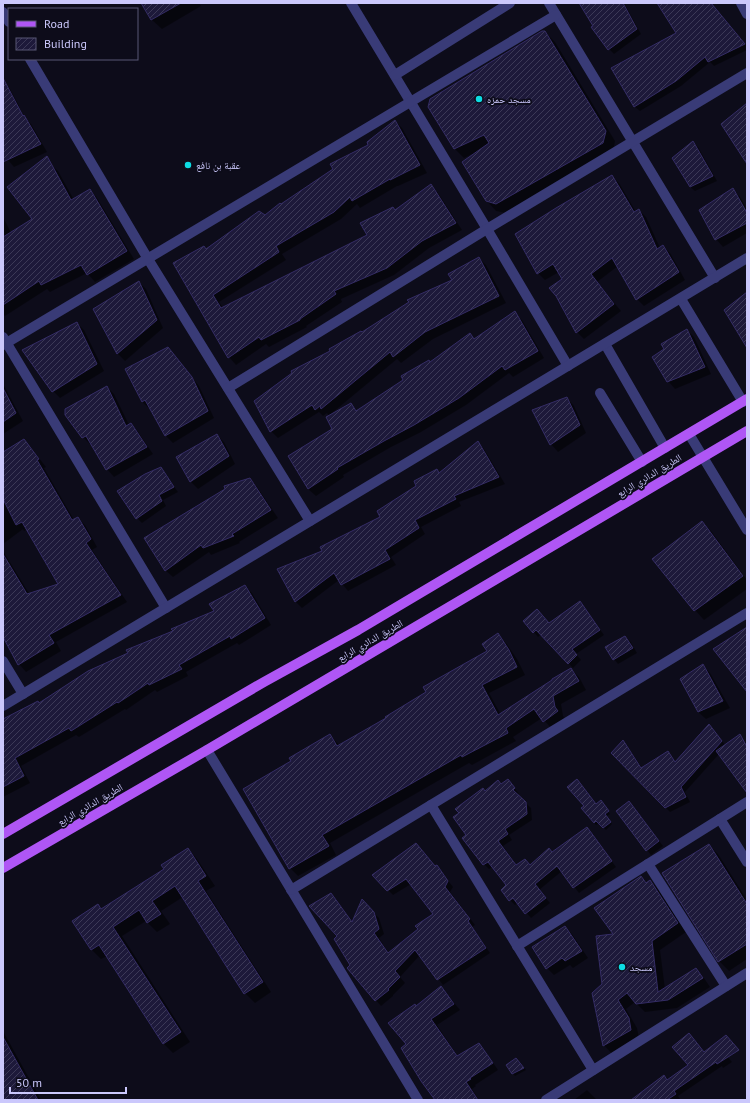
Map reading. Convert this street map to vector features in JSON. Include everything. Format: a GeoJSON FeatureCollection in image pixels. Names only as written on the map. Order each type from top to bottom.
{"type":"FeatureCollection","features":[{"type":"Feature","properties":{"kind":"main road","name":"الطريق الدائري الرابع"},"geometry":{"type":"LineString","coordinates":[[3,834],[264,682],[358,630],[745,401]]}},
{"type":"Feature","properties":{"kind":"main road","name":"الطريق الدائري الرابع"},"geometry":{"type":"LineString","coordinates":[[3,868],[207,750],[747,431]]}},
{"type":"Feature","properties":{"kind":"street"},"geometry":{"type":"LineString","coordinates":[[351,3],[568,366]]}},
{"type":"Feature","properties":{"kind":"street"},"geometry":{"type":"LineString","coordinates":[[395,75],[510,3]]}},
{"type":"Feature","properties":{"kind":"street"},"geometry":{"type":"LineString","coordinates":[[549,3],[715,278]]}},
{"type":"Feature","properties":{"kind":"street"},"geometry":{"type":"LineString","coordinates":[[741,3],[747,14]]}},
{"type":"Feature","properties":{"kind":"street"},"geometry":{"type":"LineString","coordinates":[[166,608],[4,342],[148,259],[556,15]]}},
{"type":"Feature","properties":{"kind":"street"},"geometry":{"type":"LineString","coordinates":[[31,60],[148,259],[310,521]]}},
{"type":"Feature","properties":{"kind":"street"},"geometry":{"type":"LineString","coordinates":[[228,388],[487,229],[747,73]]}},
{"type":"Feature","properties":{"kind":"street"},"geometry":{"type":"LineString","coordinates":[[3,706],[747,258]]}},
{"type":"Feature","properties":{"kind":"street"},"geometry":{"type":"LineString","coordinates":[[680,298],[745,401]]}},
{"type":"Feature","properties":{"kind":"street"},"geometry":{"type":"LineString","coordinates":[[605,344],[665,448]]}},
{"type":"Feature","properties":{"kind":"street"},"geometry":{"type":"LineString","coordinates":[[600,393],[642,462]]}},
{"type":"Feature","properties":{"kind":"street"},"geometry":{"type":"LineString","coordinates":[[689,434],[747,530]]}},
{"type":"Feature","properties":{"kind":"street"},"geometry":{"type":"LineString","coordinates":[[291,890],[747,613]]}},
{"type":"Feature","properties":{"kind":"street"},"geometry":{"type":"LineString","coordinates":[[3,661],[23,694]]}},
{"type":"Feature","properties":{"kind":"street"},"geometry":{"type":"LineString","coordinates":[[207,750],[418,1100]]}},
{"type":"Feature","properties":{"kind":"street"},"geometry":{"type":"LineString","coordinates":[[517,946],[747,802]]}},
{"type":"Feature","properties":{"kind":"street"},"geometry":{"type":"LineString","coordinates":[[431,805],[593,1070]]}},
{"type":"Feature","properties":{"kind":"street"},"geometry":{"type":"LineString","coordinates":[[720,819],[747,862]]}},
{"type":"Feature","properties":{"kind":"street"},"geometry":{"type":"LineString","coordinates":[[648,864],[726,986]]}},
{"type":"Feature","properties":{"kind":"street"},"geometry":{"type":"LineString","coordinates":[[546,1100],[747,973]]}},
{"type":"Feature","properties":{"kind":"building"},"geometry":{"type":"Polygon","coordinates":[[[141,3],[181,3],[151,20],[141,3]]]}},
{"type":"Feature","properties":{"kind":"building"},"geometry":{"type":"Polygon","coordinates":[[[579,3],[623,3],[637,29],[608,50],[591,27],[593,26],[579,3]]]}},
{"type":"Feature","properties":{"kind":"building"},"geometry":{"type":"Polygon","coordinates":[[[657,3],[711,3],[745,44],[708,62],[705,57],[676,81],[634,107],[611,68],[676,33],[657,3]]]}},
{"type":"Feature","properties":{"kind":"building"},"geometry":{"type":"Polygon","coordinates":[[[542,31],[545,31],[606,131],[603,143],[496,204],[486,201],[462,162],[489,143],[484,135],[454,149],[428,107],[430,99],[542,31]]]}},
{"type":"Feature","properties":{"kind":"building"},"geometry":{"type":"Polygon","coordinates":[[[3,78],[23,116],[24,115],[41,144],[3,162],[3,78]]]}},
{"type":"Feature","properties":{"kind":"building"},"geometry":{"type":"Polygon","coordinates":[[[747,103],[747,164],[721,124],[747,103]]]}},
{"type":"Feature","properties":{"kind":"building"},"geometry":{"type":"Polygon","coordinates":[[[395,120],[420,165],[390,179],[352,201],[350,197],[334,212],[276,246],[279,252],[213,295],[221,308],[367,235],[360,223],[393,207],[395,210],[431,184],[456,223],[422,241],[387,268],[334,291],[336,294],[300,320],[261,340],[259,337],[228,358],[173,263],[204,246],[206,249],[259,211],[265,215],[280,203],[281,204],[333,169],[330,164],[368,145],[367,142],[395,120]]]}},
{"type":"Feature","properties":{"kind":"building"},"geometry":{"type":"Polygon","coordinates":[[[693,141],[713,176],[690,187],[672,158],[693,141]]]}},
{"type":"Feature","properties":{"kind":"building"},"geometry":{"type":"Polygon","coordinates":[[[47,156],[71,200],[90,189],[127,251],[87,275],[81,265],[41,285],[39,281],[3,305],[3,237],[32,219],[7,187],[47,156]]]}},
{"type":"Feature","properties":{"kind":"building"},"geometry":{"type":"Polygon","coordinates":[[[612,175],[634,212],[639,209],[657,249],[663,245],[679,272],[636,300],[612,258],[591,274],[614,304],[576,333],[556,296],[549,288],[562,279],[553,264],[537,274],[515,234],[612,175]]]}},
{"type":"Feature","properties":{"kind":"building"},"geometry":{"type":"Polygon","coordinates":[[[733,188],[747,213],[747,223],[715,240],[699,210],[733,188]]]}},
{"type":"Feature","properties":{"kind":"building"},"geometry":{"type":"Polygon","coordinates":[[[479,257],[499,296],[425,332],[393,357],[390,352],[321,409],[320,406],[315,410],[312,405],[270,432],[254,401],[292,373],[291,371],[330,351],[329,349],[361,331],[362,332],[409,302],[407,300],[452,280],[448,274],[479,257]]]}},
{"type":"Feature","properties":{"kind":"building"},"geometry":{"type":"Polygon","coordinates":[[[139,281],[157,320],[117,354],[93,309],[139,281]]]}},
{"type":"Feature","properties":{"kind":"building"},"geometry":{"type":"Polygon","coordinates":[[[747,292],[747,348],[724,310],[747,292]]]}},
{"type":"Feature","properties":{"kind":"building"},"geometry":{"type":"Polygon","coordinates":[[[515,311],[538,351],[505,370],[502,366],[459,398],[337,468],[338,469],[308,489],[288,456],[332,429],[326,417],[351,403],[356,411],[403,380],[401,376],[429,360],[430,362],[470,333],[474,339],[515,311]]]}},
{"type":"Feature","properties":{"kind":"building"},"geometry":{"type":"Polygon","coordinates":[[[77,322],[97,364],[52,392],[22,350],[77,322]]]}},
{"type":"Feature","properties":{"kind":"building"},"geometry":{"type":"Polygon","coordinates":[[[687,329],[705,367],[667,382],[652,357],[664,349],[661,344],[687,329]]]}},
{"type":"Feature","properties":{"kind":"building"},"geometry":{"type":"Polygon","coordinates":[[[168,347],[192,377],[208,411],[165,436],[145,400],[142,402],[125,369],[168,347]]]}},
{"type":"Feature","properties":{"kind":"building"},"geometry":{"type":"Polygon","coordinates":[[[107,386],[126,426],[131,423],[147,447],[106,470],[86,436],[82,438],[65,415],[65,409],[107,386]]]}},
{"type":"Feature","properties":{"kind":"building"},"geometry":{"type":"Polygon","coordinates":[[[3,388],[16,413],[3,422],[3,388]]]}},
{"type":"Feature","properties":{"kind":"building"},"geometry":{"type":"Polygon","coordinates":[[[567,397],[580,425],[550,445],[532,410],[567,397]]]}},
{"type":"Feature","properties":{"kind":"building"},"geometry":{"type":"Polygon","coordinates":[[[217,434],[229,456],[190,482],[176,457],[217,434]]]}},
{"type":"Feature","properties":{"kind":"building"},"geometry":{"type":"Polygon","coordinates":[[[24,439],[39,459],[37,460],[72,520],[78,517],[91,539],[86,543],[121,595],[49,635],[54,643],[18,665],[3,637],[3,554],[27,594],[58,584],[22,522],[16,525],[3,499],[3,452],[24,439]]]}},
{"type":"Feature","properties":{"kind":"building"},"geometry":{"type":"Polygon","coordinates":[[[478,441],[499,477],[454,496],[456,499],[415,520],[419,528],[385,550],[390,559],[341,585],[334,573],[295,602],[277,569],[322,551],[320,547],[380,517],[377,511],[416,486],[414,481],[437,469],[439,473],[478,441]]]}},
{"type":"Feature","properties":{"kind":"building"},"geometry":{"type":"Polygon","coordinates":[[[161,467],[174,487],[159,495],[162,501],[136,519],[117,491],[145,474],[161,467]]]}},
{"type":"Feature","properties":{"kind":"building"},"geometry":{"type":"Polygon","coordinates":[[[250,478],[271,510],[232,534],[234,536],[203,548],[201,545],[165,571],[144,538],[225,489],[224,486],[250,478]]]}},
{"type":"Feature","properties":{"kind":"building"},"geometry":{"type":"Polygon","coordinates":[[[702,521],[743,576],[694,611],[652,559],[702,521]]]}},
{"type":"Feature","properties":{"kind":"building"},"geometry":{"type":"Polygon","coordinates":[[[245,585],[265,618],[231,639],[230,636],[179,665],[182,669],[149,685],[148,683],[71,731],[69,728],[15,758],[24,776],[3,787],[3,719],[38,701],[39,703],[88,671],[128,653],[126,650],[173,631],[171,629],[214,611],[209,604],[245,585]]]}},
{"type":"Feature","properties":{"kind":"building"},"geometry":{"type":"Polygon","coordinates":[[[580,601],[600,630],[572,649],[577,655],[568,664],[536,630],[533,633],[523,621],[537,609],[549,623],[580,601]]]}},
{"type":"Feature","properties":{"kind":"building"},"geometry":{"type":"Polygon","coordinates":[[[747,627],[747,692],[713,649],[747,627]]]}},
{"type":"Feature","properties":{"kind":"building"},"geometry":{"type":"Polygon","coordinates":[[[498,633],[509,650],[517,667],[482,685],[498,715],[571,668],[579,681],[553,696],[555,707],[558,711],[543,722],[534,709],[506,728],[508,733],[462,757],[461,755],[322,835],[329,846],[289,869],[243,789],[291,761],[289,758],[330,734],[337,746],[386,718],[385,717],[426,692],[423,687],[487,651],[482,644],[498,633]]]}},
{"type":"Feature","properties":{"kind":"building"},"geometry":{"type":"Polygon","coordinates":[[[625,636],[633,648],[613,660],[605,647],[625,636]]]}},
{"type":"Feature","properties":{"kind":"building"},"geometry":{"type":"Polygon","coordinates":[[[703,664],[723,701],[698,712],[680,679],[703,664]]]}},
{"type":"Feature","properties":{"kind":"building"},"geometry":{"type":"Polygon","coordinates":[[[709,724],[722,741],[681,787],[686,797],[665,808],[611,753],[623,740],[641,768],[668,751],[675,762],[709,724]]]}},
{"type":"Feature","properties":{"kind":"building"},"geometry":{"type":"Polygon","coordinates":[[[740,734],[747,747],[747,793],[716,751],[740,734]]]}},
{"type":"Feature","properties":{"kind":"building"},"geometry":{"type":"Polygon","coordinates":[[[508,779],[515,788],[513,790],[526,802],[527,814],[505,829],[508,834],[498,841],[516,865],[525,859],[530,865],[549,848],[552,852],[587,827],[612,861],[573,888],[557,866],[535,884],[546,898],[525,914],[513,898],[509,901],[501,890],[506,885],[488,862],[483,865],[462,838],[466,835],[453,817],[459,813],[455,809],[483,788],[485,791],[498,780],[501,784],[508,779]]]}},
{"type":"Feature","properties":{"kind":"building"},"geometry":{"type":"Polygon","coordinates":[[[577,779],[596,804],[601,800],[609,811],[605,814],[611,822],[603,828],[596,821],[594,823],[581,808],[584,806],[567,787],[577,779]]]}},
{"type":"Feature","properties":{"kind":"building"},"geometry":{"type":"Polygon","coordinates":[[[629,801],[659,841],[646,851],[616,811],[629,801]]]}},
{"type":"Feature","properties":{"kind":"building"},"geometry":{"type":"Polygon","coordinates":[[[416,843],[435,866],[437,865],[448,881],[445,887],[470,919],[468,921],[486,948],[437,980],[415,950],[395,971],[400,977],[388,989],[389,990],[375,1001],[347,968],[350,965],[334,939],[337,936],[309,906],[331,893],[352,922],[362,899],[374,912],[379,929],[374,933],[388,953],[418,929],[415,926],[433,914],[406,879],[387,891],[372,875],[416,843]]]}},
{"type":"Feature","properties":{"kind":"building"},"geometry":{"type":"Polygon","coordinates":[[[709,844],[747,904],[747,944],[718,962],[662,873],[709,844]]]}},
{"type":"Feature","properties":{"kind":"building"},"geometry":{"type":"Polygon","coordinates":[[[188,848],[206,876],[198,881],[263,982],[244,994],[175,886],[152,901],[161,914],[147,923],[139,910],[113,927],[181,1032],[163,1044],[99,945],[91,950],[72,921],[98,904],[101,909],[164,869],[161,865],[188,848]]]}},
{"type":"Feature","properties":{"kind":"building"},"geometry":{"type":"Polygon","coordinates":[[[641,876],[646,883],[650,880],[678,923],[652,941],[658,992],[696,968],[703,978],[668,1000],[636,1004],[627,993],[618,1000],[629,1018],[631,1030],[603,1046],[592,993],[602,984],[596,936],[613,934],[594,908],[641,876]]]}},
{"type":"Feature","properties":{"kind":"building"},"geometry":{"type":"Polygon","coordinates":[[[565,926],[582,951],[565,961],[562,958],[546,969],[532,947],[565,926]]]}},
{"type":"Feature","properties":{"kind":"building"},"geometry":{"type":"Polygon","coordinates":[[[441,986],[454,1004],[431,1019],[457,1056],[479,1043],[493,1063],[466,1082],[478,1100],[435,1100],[421,1081],[401,1048],[406,1044],[388,1023],[415,1004],[416,1006],[441,986]]]}},
{"type":"Feature","properties":{"kind":"building"},"geometry":{"type":"Polygon","coordinates":[[[689,1033],[704,1052],[726,1035],[739,1050],[717,1064],[716,1062],[674,1091],[676,1094],[667,1100],[631,1100],[664,1075],[667,1080],[688,1065],[672,1047],[689,1033]]]}},
{"type":"Feature","properties":{"kind":"building"},"geometry":{"type":"Polygon","coordinates":[[[3,1037],[38,1100],[3,1100],[3,1037]]]}},
{"type":"Feature","properties":{"kind":"building"},"geometry":{"type":"Polygon","coordinates":[[[516,1058],[524,1068],[512,1074],[506,1065],[516,1058]]]}},
{"type":"Feature","properties":{"kind":"place","name":"مسجد حمزه"},"geometry":{"type":"Point","coordinates":[479,99]}},
{"type":"Feature","properties":{"kind":"place","name":"عقبة بن نافع"},"geometry":{"type":"Point","coordinates":[188,165]}},
{"type":"Feature","properties":{"kind":"place","name":"مسجد"},"geometry":{"type":"Point","coordinates":[622,967]}}]}
